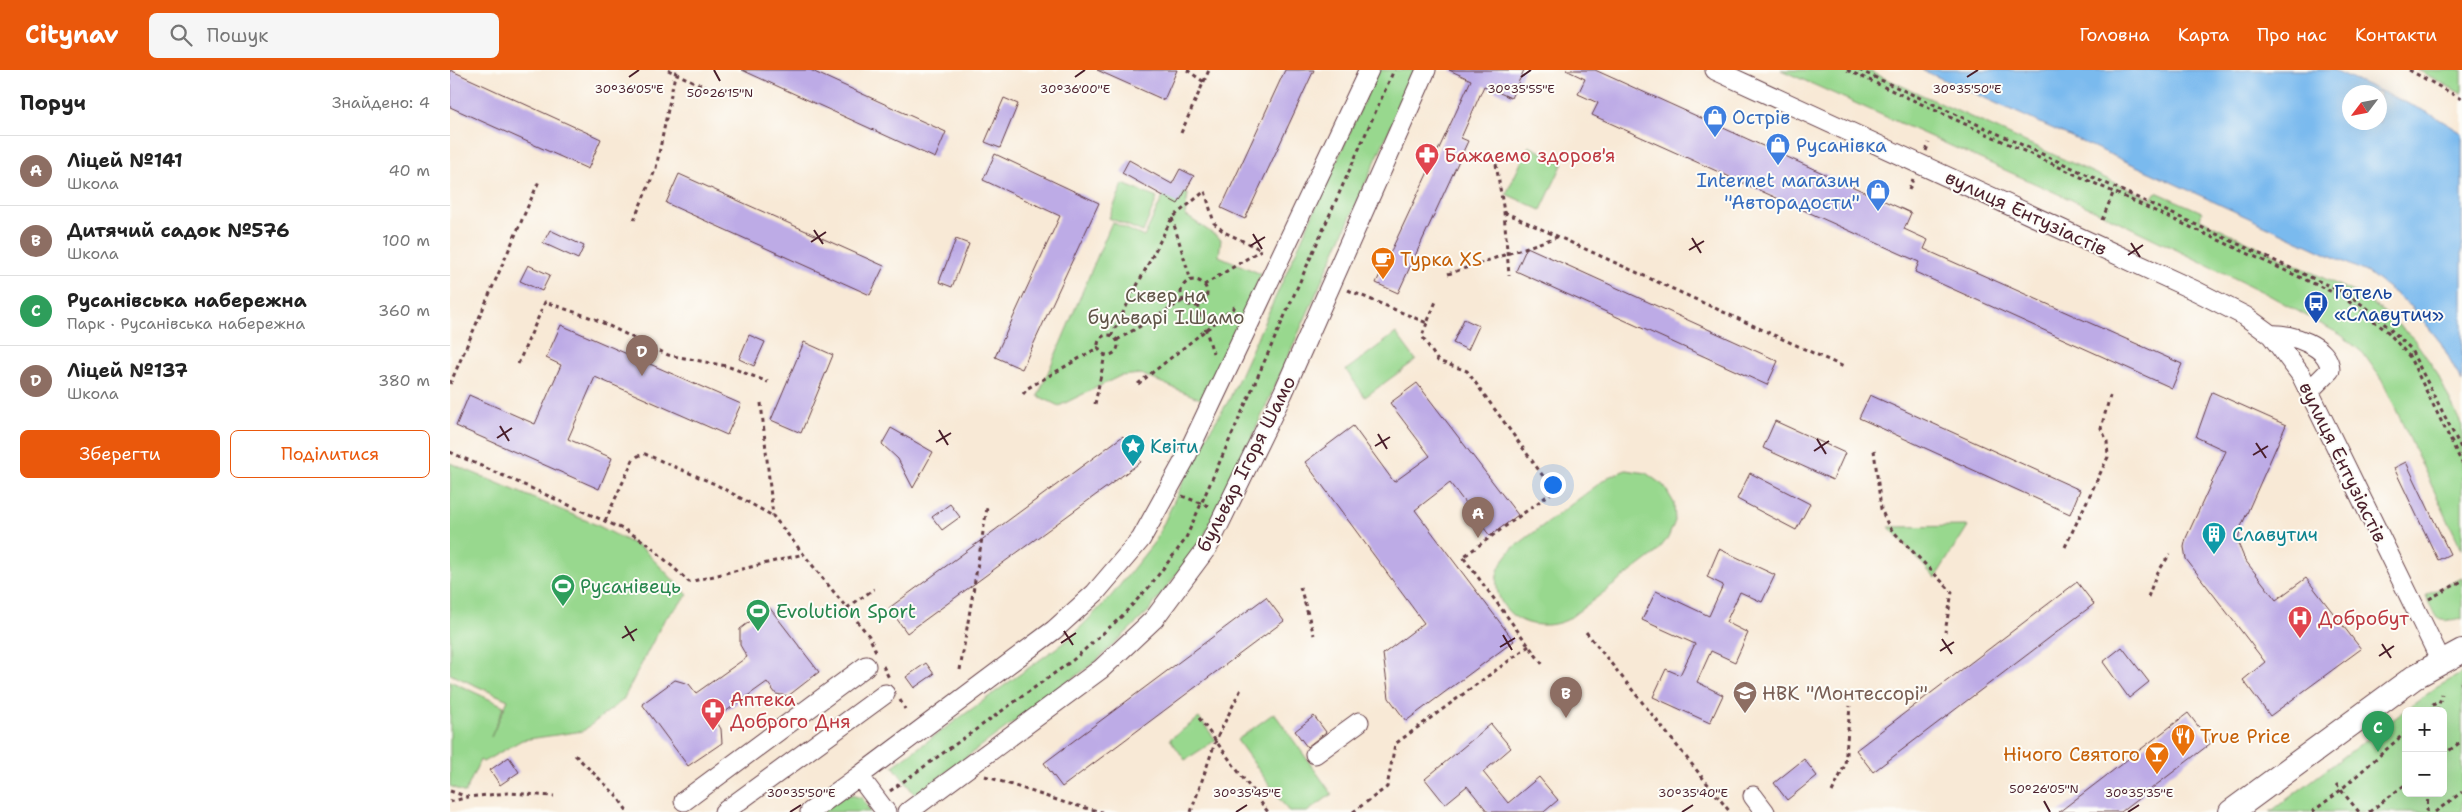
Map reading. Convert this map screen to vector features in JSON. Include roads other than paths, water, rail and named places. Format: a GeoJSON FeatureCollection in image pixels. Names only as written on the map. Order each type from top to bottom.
{"type":"FeatureCollection","features":[{"type":"Feature","properties":{"kind":"main road"},"geometry":{"type":"LineString","coordinates":[[2231,812],[2416,676],[2452,656]]}},
{"type":"Feature","properties":{"kind":"street"},"geometry":{"type":"LineString","coordinates":[[810,812],[1054,630],[1095,593],[1141,539],[1168,490],[1227,372],[1369,70]]}},
{"type":"Feature","properties":{"kind":"street","name":"бульвар Ігоря Шамо"},"geometry":{"type":"LineString","coordinates":[[908,812],[1101,669],[1154,619],[1209,545],[1283,393],[1426,70]]}},
{"type":"Feature","properties":{"kind":"street","name":"вулиця Ентузіастів"},"geometry":{"type":"LineString","coordinates":[[1715,70],[2196,291],[2245,316],[2271,335],[2301,375],[2452,656]]}},
{"type":"Feature","properties":{"kind":"street"},"geometry":{"type":"LineString","coordinates":[[2271,335],[2291,336],[2312,345],[2326,355],[2330,362],[2330,370],[2309,391]]}},
{"type":"Feature","properties":{"kind":"street"},"geometry":{"type":"LineString","coordinates":[[684,801],[866,666]]}},
{"type":"Feature","properties":{"kind":"street"},"geometry":{"type":"LineString","coordinates":[[724,812],[892,690]]}},
{"type":"Feature","properties":{"kind":"street"},"geometry":{"type":"LineString","coordinates":[[1315,754],[1359,722]]}},
{"type":"Feature","properties":{"kind":"street"},"geometry":{"type":"LineString","coordinates":[[859,776],[886,812]]}},
{"type":"Feature","properties":{"kind":"street"},"geometry":{"type":"LineString","coordinates":[[1753,796],[1765,812]]}},
{"type":"Feature","properties":{"kind":"water"},"geometry":{"type":"Polygon","coordinates":[[[1922,70],[2334,70],[2367,85],[2342,85],[2342,130],[2387,130],[2387,94],[2429,113],[2462,133],[2462,382],[2441,343],[2413,308],[2370,274],[1922,70]]]}},
{"type":"Feature","properties":{"kind":"place","name":"Острів"},"geometry":{"type":"Point","coordinates":[1715,138]}},
{"type":"Feature","properties":{"kind":"place","name":"Русанівка"},"geometry":{"type":"Point","coordinates":[1778,166]}},
{"type":"Feature","properties":{"kind":"place","name":"Бажаемо здоров'я"},"geometry":{"type":"Point","coordinates":[1427,176]}},
{"type":"Feature","properties":{"kind":"place","name":"Internet магазин \"Авторадости\""},"geometry":{"type":"Point","coordinates":[1878,212]}},
{"type":"Feature","properties":{"kind":"place","name":"Турка XS"},"geometry":{"type":"Point","coordinates":[1383,280]}},
{"type":"Feature","properties":{"kind":"place","name":"Готель «Славутич»"},"geometry":{"type":"Point","coordinates":[2316,324]}},
{"type":"Feature","properties":{"kind":"place","name":"Ліцей №137"},"geometry":{"type":"Point","coordinates":[642,376]}},
{"type":"Feature","properties":{"kind":"place","name":"Квіти"},"geometry":{"type":"Point","coordinates":[1133,467]}},
{"type":"Feature","properties":{"kind":"place","name":"Ліцей №141"},"geometry":{"type":"Point","coordinates":[1478,538]}},
{"type":"Feature","properties":{"kind":"place","name":"Славутич"},"geometry":{"type":"Point","coordinates":[2214,555]}},
{"type":"Feature","properties":{"kind":"place","name":"Русанівець"},"geometry":{"type":"Point","coordinates":[563,607]}},
{"type":"Feature","properties":{"kind":"place","name":"Evolution Sport"},"geometry":{"type":"Point","coordinates":[758,632]}},
{"type":"Feature","properties":{"kind":"place","name":"Добробут"},"geometry":{"type":"Point","coordinates":[2300,639]}},
{"type":"Feature","properties":{"kind":"place","name":"НВК \"Монтессорі\""},"geometry":{"type":"Point","coordinates":[1745,714]}},
{"type":"Feature","properties":{"kind":"place","name":"Дитячий садок №576"},"geometry":{"type":"Point","coordinates":[1566,718]}},
{"type":"Feature","properties":{"kind":"place","name":"Аптека Доброго Дня"},"geometry":{"type":"Point","coordinates":[713,731]}},
{"type":"Feature","properties":{"kind":"place","name":"Русанівська набережна"},"geometry":{"type":"Point","coordinates":[2378,752]}},
{"type":"Feature","properties":{"kind":"place","name":"True Price"},"geometry":{"type":"Point","coordinates":[2183,757]}},
{"type":"Feature","properties":{"kind":"place","name":"Нічого Святого"},"geometry":{"type":"Point","coordinates":[2157,775]}},
{"type":"Feature","properties":{"kind":"park label","name":"Сквер на бульварі І.Шамо"},"geometry":{"type":"Point","coordinates":[1166,306]}}]}
